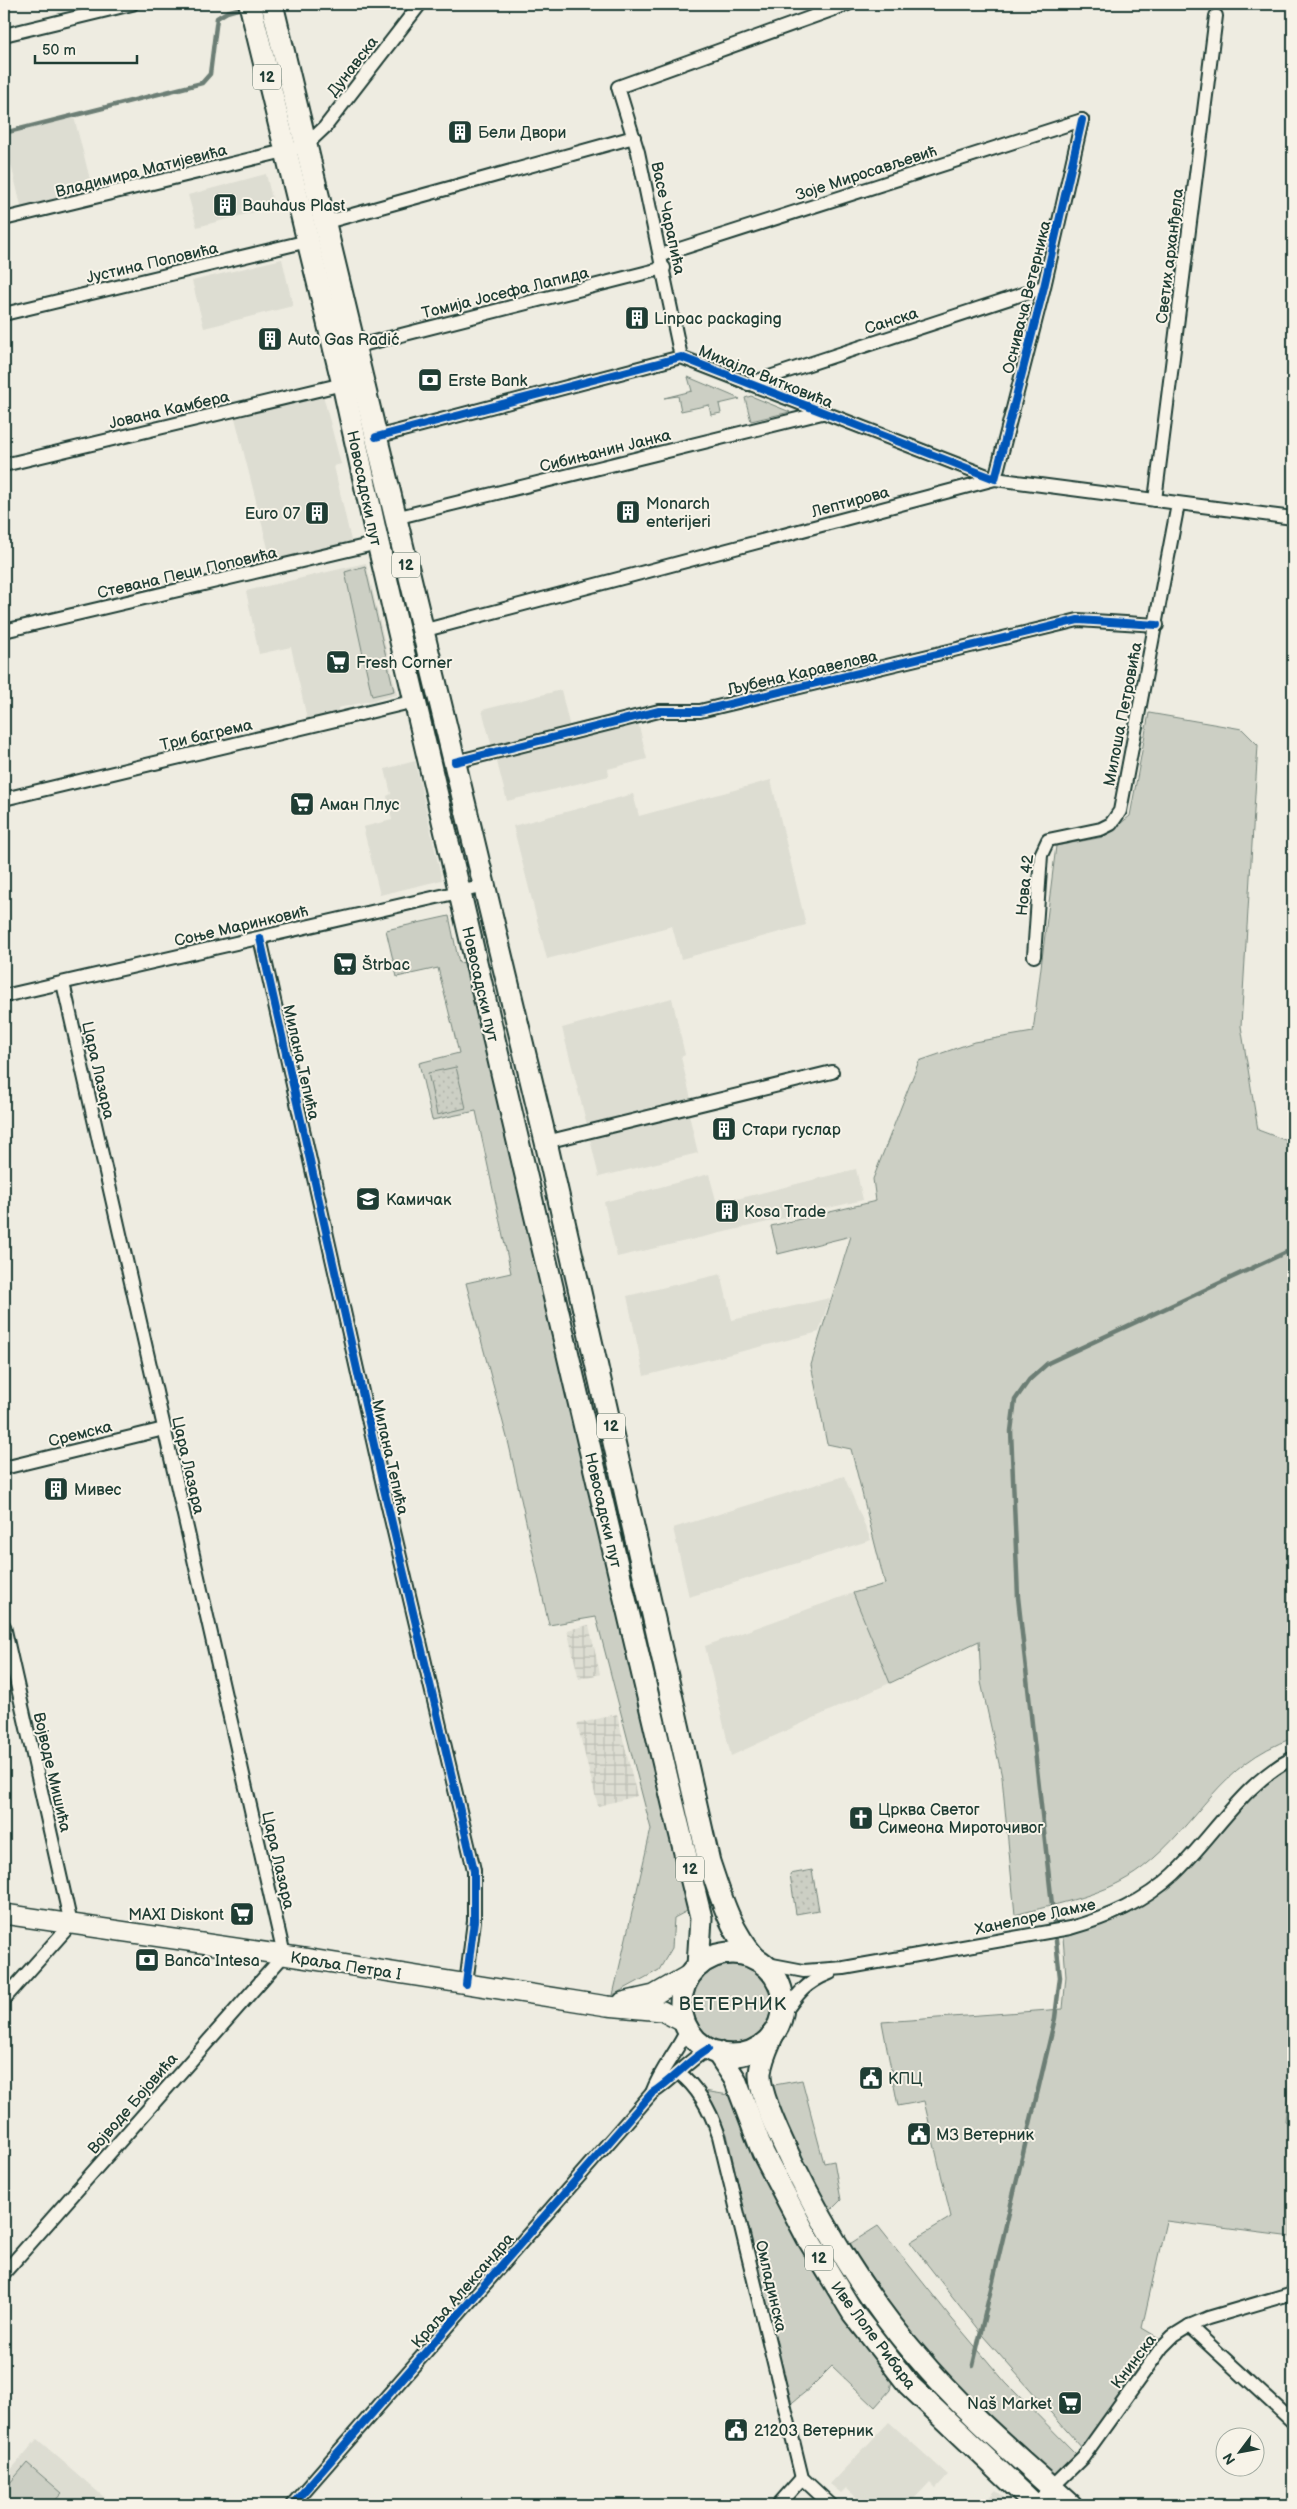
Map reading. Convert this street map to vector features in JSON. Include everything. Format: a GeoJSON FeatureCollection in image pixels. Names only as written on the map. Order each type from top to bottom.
{"type":"FeatureCollection","features":[{"type":"Feature","properties":{"kind":"main road","name":"Новосадски пут"},"geometry":{"type":"LineString","coordinates":[[250,4],[295,148],[323,223],[354,347],[546,1142],[710,1862],[732,1925],[742,1944],[758,1961]]}},
{"type":"Feature","properties":{"kind":"main road","name":"Новосадски пут"},"geometry":{"type":"LineString","coordinates":[[272,4],[308,242],[674,1808],[698,1901],[702,1929],[695,1969]]}},
{"type":"Feature","properties":{"kind":"main road"},"geometry":{"type":"LineString","coordinates":[[695,1969],[721,1954],[738,1953],[758,1961]]}},
{"type":"Feature","properties":{"kind":"main road","name":"12"},"geometry":{"type":"LineString","coordinates":[[758,1961],[778,1984],[783,2000],[777,2026]]}},
{"type":"Feature","properties":{"kind":"main road","name":"12"},"geometry":{"type":"LineString","coordinates":[[695,1969],[682,1997],[686,2025],[696,2040],[713,2050]]}},
{"type":"Feature","properties":{"kind":"main road"},"geometry":{"type":"LineString","coordinates":[[713,2050],[744,2053],[760,2046],[777,2026]]}},
{"type":"Feature","properties":{"kind":"main road","name":"Иве Лоле Рибара"},"geometry":{"type":"LineString","coordinates":[[777,2026],[760,2073],[762,2089],[782,2142],[823,2225],[872,2300],[917,2357],[978,2420],[1071,2505]]}},
{"type":"Feature","properties":{"kind":"main road","name":"Иве Лоле Рибара"},"geometry":{"type":"LineString","coordinates":[[713,2050],[735,2079],[763,2153],[807,2237],[853,2312],[908,2385],[1034,2505]]}},
{"type":"Feature","properties":{"kind":"street"},"geometry":{"type":"LineString","coordinates":[[4,35],[132,4]]}},
{"type":"Feature","properties":{"kind":"street","name":"Дунавска"},"geometry":{"type":"LineString","coordinates":[[295,148],[325,127],[420,4]]}},
{"type":"Feature","properties":{"kind":"street","name":"Васе Чарапића"},"geometry":{"type":"LineString","coordinates":[[681,357],[634,136],[618,87],[848,4]]}},
{"type":"Feature","properties":{"kind":"street","name":"Светих арханђела"},"geometry":{"type":"LineString","coordinates":[[1155,500],[1216,16]]}},
{"type":"Feature","properties":{"kind":"street","name":"Зоје Миросављевић"},"geometry":{"type":"LineString","coordinates":[[662,262],[1082,120]]}},
{"type":"Feature","properties":{"kind":"street","name":"Оснивача Ветерника"},"geometry":{"type":"LineString","coordinates":[[995,479],[1044,287],[1082,120]]}},
{"type":"Feature","properties":{"kind":"street"},"geometry":{"type":"LineString","coordinates":[[323,223],[634,136]]}},
{"type":"Feature","properties":{"kind":"street","name":"Владимира Матијевића"},"geometry":{"type":"LineString","coordinates":[[4,219],[295,148]]}},
{"type":"Feature","properties":{"kind":"street","name":"Јустина Поповића"},"geometry":{"type":"LineString","coordinates":[[4,314],[308,242]]}},
{"type":"Feature","properties":{"kind":"street","name":"Томија Јосефа Лапида"},"geometry":{"type":"LineString","coordinates":[[354,347],[662,262]]}},
{"type":"Feature","properties":{"kind":"street","name":"Санска"},"geometry":{"type":"LineString","coordinates":[[748,384],[1044,287]]}},
{"type":"Feature","properties":{"kind":"street","name":"Михајла Витковића"},"geometry":{"type":"LineString","coordinates":[[376,438],[681,357],[822,414],[995,479]]}},
{"type":"Feature","properties":{"kind":"street","name":"Јована Камбера"},"geometry":{"type":"LineString","coordinates":[[4,465],[342,384]]}},
{"type":"Feature","properties":{"kind":"street","name":"Сибињанин Јанка"},"geometry":{"type":"LineString","coordinates":[[395,518],[822,414]]}},
{"type":"Feature","properties":{"kind":"street","name":"Лептирова"},"geometry":{"type":"LineString","coordinates":[[422,631],[995,479],[1293,518]]}},
{"type":"Feature","properties":{"kind":"street","name":"Милоша Петровића"},"geometry":{"type":"LineString","coordinates":[[1120,811],[1157,625],[1178,504]]}},
{"type":"Feature","properties":{"kind":"street","name":"Стевана Пеци Поповића"},"geometry":{"type":"LineString","coordinates":[[4,631],[378,543]]}},
{"type":"Feature","properties":{"kind":"street","name":"Љубена Каравелова"},"geometry":{"type":"LineString","coordinates":[[455,762],[659,711],[700,711],[1078,620],[1157,625]]}},
{"type":"Feature","properties":{"kind":"street","name":"Три багрема"},"geometry":{"type":"LineString","coordinates":[[4,799],[415,701]]}},
{"type":"Feature","properties":{"kind":"street","name":"Нова 42"},"geometry":{"type":"LineString","coordinates":[[1034,956],[1041,854],[1048,840],[1101,830],[1111,824],[1120,811]]}},
{"type":"Feature","properties":{"kind":"street","name":"Соње Маринковић"},"geometry":{"type":"LineString","coordinates":[[4,996],[485,886]]}},
{"type":"Feature","properties":{"kind":"street","name":"Милана Тепића"},"geometry":{"type":"LineString","coordinates":[[260,938],[383,1485],[474,1870],[474,1921],[466,1984]]}},
{"type":"Feature","properties":{"kind":"street","name":"Цара Лазара"},"geometry":{"type":"LineString","coordinates":[[63,983],[284,1955]]}},
{"type":"Feature","properties":{"kind":"street"},"geometry":{"type":"LineString","coordinates":[[546,1142],[832,1072]]}},
{"type":"Feature","properties":{"kind":"street","name":"Сремска"},"geometry":{"type":"LineString","coordinates":[[4,1468],[164,1429]]}},
{"type":"Feature","properties":{"kind":"street","name":"Војводе Мишића"},"geometry":{"type":"LineString","coordinates":[[4,1626],[71,1924]]}},
{"type":"Feature","properties":{"kind":"street","name":"Ханелоре Ламхе"},"geometry":{"type":"LineString","coordinates":[[758,1961],[804,1970],[844,1968],[1056,1930],[1104,1919],[1151,1893],[1174,1874],[1219,1822],[1261,1780],[1293,1758]]}},
{"type":"Feature","properties":{"kind":"street","name":"Краља Петра I"},"geometry":{"type":"LineString","coordinates":[[4,1914],[284,1955],[607,2006],[662,2011],[686,2025]]}},
{"type":"Feature","properties":{"kind":"street"},"geometry":{"type":"LineString","coordinates":[[4,1999],[71,1924]]}},
{"type":"Feature","properties":{"kind":"street","name":"Војводе Бојовића"},"geometry":{"type":"LineString","coordinates":[[4,2273],[284,1955]]}},
{"type":"Feature","properties":{"kind":"street","name":"Ханелоре Ламхе"},"geometry":{"type":"LineString","coordinates":[[777,2026],[808,1983],[844,1968]]}},
{"type":"Feature","properties":{"kind":"street"},"geometry":{"type":"LineString","coordinates":[[607,2006],[654,1995],[695,1969]]}},
{"type":"Feature","properties":{"kind":"street"},"geometry":{"type":"LineString","coordinates":[[652,2093],[657,2078],[679,2048],[686,2025]]}},
{"type":"Feature","properties":{"kind":"street"},"geometry":{"type":"LineString","coordinates":[[652,2093],[679,2073],[690,2060],[713,2050]]}},
{"type":"Feature","properties":{"kind":"street","name":"Омладинска"},"geometry":{"type":"LineString","coordinates":[[679,2073],[689,2081],[707,2107],[719,2136],[802,2478]]}},
{"type":"Feature","properties":{"kind":"street","name":"Краља Александра"},"geometry":{"type":"LineString","coordinates":[[292,2505],[652,2093]]}},
{"type":"Feature","properties":{"kind":"street","name":"Книнска"},"geometry":{"type":"LineString","coordinates":[[1034,2505],[1083,2457],[1162,2347],[1173,2336],[1189,2326],[1208,2318],[1293,2292]]}},
{"type":"Feature","properties":{"kind":"street"},"geometry":{"type":"LineString","coordinates":[[1189,2326],[1293,2422]]}},
{"type":"Feature","properties":{"kind":"street"},"geometry":{"type":"LineString","coordinates":[[778,2505],[802,2478],[831,2505]]}},
{"type":"Feature","properties":{"kind":"shaded area"},"geometry":{"type":"Polygon","coordinates":[[[74,117],[93,191],[22,210],[4,135],[74,117]]]}},
{"type":"Feature","properties":{"kind":"shaded area"},"geometry":{"type":"Polygon","coordinates":[[[266,174],[274,207],[197,227],[188,195],[266,174]]]}},
{"type":"Feature","properties":{"kind":"shaded area"},"geometry":{"type":"Polygon","coordinates":[[[282,259],[293,306],[204,328],[192,281],[282,259]]]}},
{"type":"Feature","properties":{"kind":"shaded area"},"geometry":{"type":"Polygon","coordinates":[[[688,377],[740,399],[719,404],[721,413],[711,415],[709,405],[681,411],[678,396],[664,398],[692,391],[688,377]]]}},
{"type":"Feature","properties":{"kind":"shaded area"},"geometry":{"type":"Polygon","coordinates":[[[323,395],[341,464],[334,466],[352,545],[272,564],[235,418],[323,395]]]}},
{"type":"Feature","properties":{"kind":"shaded area"},"geometry":{"type":"Polygon","coordinates":[[[751,396],[790,412],[751,421],[745,398],[751,396]]]}},
{"type":"Feature","properties":{"kind":"shaded area"},"geometry":{"type":"Polygon","coordinates":[[[366,563],[397,695],[338,708],[339,715],[308,723],[291,647],[259,654],[246,591],[366,563]]]}},
{"type":"Feature","properties":{"kind":"shaded area"},"geometry":{"type":"Polygon","coordinates":[[[365,566],[394,691],[372,696],[345,572],[365,566]]]}},
{"type":"Feature","properties":{"kind":"shaded area"},"geometry":{"type":"Polygon","coordinates":[[[561,690],[570,728],[492,747],[482,710],[561,690]]]}},
{"type":"Feature","properties":{"kind":"shaded area"},"geometry":{"type":"Polygon","coordinates":[[[1149,713],[1242,729],[1258,745],[1241,1026],[1258,1130],[1293,1143],[1293,1738],[1267,1749],[1246,1763],[1211,1796],[1162,1851],[1128,1878],[1081,1898],[1015,1915],[1002,1777],[981,1682],[979,1641],[890,1683],[853,1593],[885,1584],[851,1449],[827,1444],[811,1365],[851,1236],[778,1254],[771,1226],[876,1201],[873,1179],[919,1061],[974,1042],[1033,1032],[1056,846],[1103,837],[1130,816],[1149,713]]]}},
{"type":"Feature","properties":{"kind":"shaded area"},"geometry":{"type":"Polygon","coordinates":[[[638,722],[647,759],[608,769],[609,776],[507,801],[496,758],[638,722]]]}},
{"type":"Feature","properties":{"kind":"shaded area"},"geometry":{"type":"Polygon","coordinates":[[[415,761],[442,880],[380,895],[363,827],[392,820],[387,796],[391,794],[385,769],[415,761]]]}},
{"type":"Feature","properties":{"kind":"shaded area"},"geometry":{"type":"Polygon","coordinates":[[[771,780],[806,925],[681,959],[672,926],[547,959],[513,826],[633,794],[639,816],[771,780]]]}},
{"type":"Feature","properties":{"kind":"shaded area"},"geometry":{"type":"Polygon","coordinates":[[[449,916],[459,963],[466,962],[689,1910],[674,1918],[672,1948],[659,1970],[613,1995],[651,1829],[596,1617],[549,1625],[509,1445],[466,1283],[511,1273],[476,1111],[432,1120],[419,1063],[459,1053],[438,968],[397,977],[386,930],[449,916]]]}},
{"type":"Feature","properties":{"kind":"shaded area"},"geometry":{"type":"Polygon","coordinates":[[[672,998],[685,1055],[681,1057],[691,1099],[587,1125],[562,1028],[672,998]]]}},
{"type":"Feature","properties":{"kind":"shaded area"},"geometry":{"type":"Polygon","coordinates":[[[456,1067],[466,1108],[437,1115],[428,1073],[456,1067]]]}},
{"type":"Feature","properties":{"kind":"shaded area"},"geometry":{"type":"Polygon","coordinates":[[[689,1115],[698,1153],[599,1177],[590,1139],[689,1115]]]}},
{"type":"Feature","properties":{"kind":"shaded area"},"geometry":{"type":"Polygon","coordinates":[[[856,1169],[863,1200],[617,1257],[604,1202],[709,1174],[717,1204],[856,1169]]]}},
{"type":"Feature","properties":{"kind":"shaded area"},"geometry":{"type":"Polygon","coordinates":[[[721,1274],[732,1320],[830,1298],[819,1332],[644,1376],[627,1296],[721,1274]]]}},
{"type":"Feature","properties":{"kind":"shaded area"},"geometry":{"type":"Polygon","coordinates":[[[844,1476],[871,1540],[689,1597],[673,1528],[844,1476]]]}},
{"type":"Feature","properties":{"kind":"shaded area"},"geometry":{"type":"Polygon","coordinates":[[[853,1593],[890,1683],[731,1756],[705,1646],[853,1593]]]}},
{"type":"Feature","properties":{"kind":"shaded area"},"geometry":{"type":"Polygon","coordinates":[[[589,1625],[600,1674],[579,1679],[567,1630],[589,1625]]]}},
{"type":"Feature","properties":{"kind":"shaded area"},"geometry":{"type":"Polygon","coordinates":[[[617,1714],[637,1796],[598,1806],[577,1724],[617,1714]]]}},
{"type":"Feature","properties":{"kind":"shaded area"},"geometry":{"type":"Polygon","coordinates":[[[1293,1764],[1293,2044],[1285,2121],[1293,2124],[1293,2237],[1166,2221],[1142,2328],[1159,2338],[1082,2448],[983,2336],[910,2242],[951,2217],[924,2101],[898,2106],[882,2022],[1063,2009],[1066,1976],[1063,1937],[1127,1915],[1159,1894],[1206,1850],[1240,1808],[1285,1768],[1293,1764]]]}},
{"type":"Feature","properties":{"kind":"shaded area"},"geometry":{"type":"Polygon","coordinates":[[[812,1870],[819,1910],[796,1914],[790,1874],[812,1870]]]}},
{"type":"Feature","properties":{"kind":"shaded area"},"geometry":{"type":"Polygon","coordinates":[[[732,1965],[747,1968],[760,1976],[768,1989],[771,2004],[768,2019],[760,2032],[747,2040],[732,2043],[717,2040],[704,2032],[696,2019],[693,2004],[696,1989],[704,1976],[717,1968],[732,1965]]]}},
{"type":"Feature","properties":{"kind":"shaded area"},"geometry":{"type":"Polygon","coordinates":[[[802,2080],[824,2163],[834,2161],[841,2200],[826,2215],[769,2086],[802,2080]]]}},
{"type":"Feature","properties":{"kind":"shaded area"},"geometry":{"type":"Polygon","coordinates":[[[704,2091],[735,2096],[865,2344],[892,2381],[890,2390],[875,2407],[832,2366],[809,2389],[788,2406],[727,2134],[712,2102],[704,2091]]]}},
{"type":"Feature","properties":{"kind":"shaded area"},"geometry":{"type":"Polygon","coordinates":[[[878,2226],[1006,2383],[1077,2455],[1053,2480],[931,2362],[845,2247],[878,2226]]]}},
{"type":"Feature","properties":{"kind":"shaded area"},"geometry":{"type":"Polygon","coordinates":[[[889,2422],[948,2475],[936,2488],[930,2482],[908,2505],[865,2505],[846,2488],[841,2493],[830,2484],[889,2422]]]}},
{"type":"Feature","properties":{"kind":"shaded area"},"geometry":{"type":"Polygon","coordinates":[[[37,2439],[113,2505],[4,2505],[4,2478],[37,2439]]]}},
{"type":"Feature","properties":{"kind":"shaded area"},"geometry":{"type":"Polygon","coordinates":[[[27,2463],[62,2493],[51,2505],[4,2505],[4,2490],[27,2463]]]}},
{"type":"Feature","properties":{"kind":"shaded area"},"geometry":{"type":"Polygon","coordinates":[[[996,2490],[1012,2505],[982,2505],[996,2490]]]}},
{"type":"Feature","properties":{"kind":"waterway"},"geometry":{"type":"LineString","coordinates":[[4,133],[202,83],[210,74],[217,18],[227,12],[241,8]]}},
{"type":"Feature","properties":{"kind":"waterway"},"geometry":{"type":"LineString","coordinates":[[973,2365],[1055,2018],[1060,1977],[1018,1597],[1011,1431],[1015,1400],[1029,1380],[1048,1363],[1293,1249]]}},
{"type":"Feature","properties":{"kind":"cycle path"},"geometry":{"type":"LineString","coordinates":[[376,437],[681,357],[995,479],[1044,287],[1082,120]]}},
{"type":"Feature","properties":{"kind":"cycle path"},"geometry":{"type":"LineString","coordinates":[[455,762],[659,711],[700,711],[1078,620],[1157,625]]}},
{"type":"Feature","properties":{"kind":"cycle path"},"geometry":{"type":"LineString","coordinates":[[260,938],[383,1485],[474,1870],[474,1921],[466,1984]]}},
{"type":"Feature","properties":{"kind":"cycle path"},"geometry":{"type":"LineString","coordinates":[[292,2505],[652,2093],[708,2049]]}},
{"type":"Feature","properties":{"kind":"place","name":"Бели Двори"},"geometry":{"type":"Point","coordinates":[460,132]}},
{"type":"Feature","properties":{"kind":"place","name":"Bauhaus Plast"},"geometry":{"type":"Point","coordinates":[225,205]}},
{"type":"Feature","properties":{"kind":"place","name":"Linpac packaging"},"geometry":{"type":"Point","coordinates":[637,318]}},
{"type":"Feature","properties":{"kind":"place","name":"Auto Gas Radić"},"geometry":{"type":"Point","coordinates":[270,339]}},
{"type":"Feature","properties":{"kind":"place","name":"Erste Bank"},"geometry":{"type":"Point","coordinates":[430,380]}},
{"type":"Feature","properties":{"kind":"place","name":"Monarch enterijeri"},"geometry":{"type":"Point","coordinates":[628,512]}},
{"type":"Feature","properties":{"kind":"place","name":"Euro 07"},"geometry":{"type":"Point","coordinates":[317,513]}},
{"type":"Feature","properties":{"kind":"place","name":"Fresh Corner"},"geometry":{"type":"Point","coordinates":[338,662]}},
{"type":"Feature","properties":{"kind":"place","name":"Аман Плус"},"geometry":{"type":"Point","coordinates":[302,804]}},
{"type":"Feature","properties":{"kind":"place","name":"Štrbac"},"geometry":{"type":"Point","coordinates":[345,964]}},
{"type":"Feature","properties":{"kind":"place","name":"Стари гуслар"},"geometry":{"type":"Point","coordinates":[724,1129]}},
{"type":"Feature","properties":{"kind":"place","name":"Камичак"},"geometry":{"type":"Point","coordinates":[368,1199]}},
{"type":"Feature","properties":{"kind":"place","name":"Kosa Trade"},"geometry":{"type":"Point","coordinates":[727,1211]}},
{"type":"Feature","properties":{"kind":"place","name":"Мивес"},"geometry":{"type":"Point","coordinates":[56,1489]}},
{"type":"Feature","properties":{"kind":"place","name":"Црква Светог Симеона Мироточивог"},"geometry":{"type":"Point","coordinates":[861,1818]}},
{"type":"Feature","properties":{"kind":"place","name":"MAXI Diskont"},"geometry":{"type":"Point","coordinates":[242,1914]}},
{"type":"Feature","properties":{"kind":"place","name":"Banca Intesa"},"geometry":{"type":"Point","coordinates":[147,1960]}},
{"type":"Feature","properties":{"kind":"place","name":"КПЦ"},"geometry":{"type":"Point","coordinates":[871,2078]}},
{"type":"Feature","properties":{"kind":"place","name":"МЗ Ветерник"},"geometry":{"type":"Point","coordinates":[919,2134]}},
{"type":"Feature","properties":{"kind":"place","name":"Naš Market"},"geometry":{"type":"Point","coordinates":[1070,2403]}},
{"type":"Feature","properties":{"kind":"place","name":"21203 Ветерник"},"geometry":{"type":"Point","coordinates":[736,2430]}},
{"type":"Feature","properties":{"kind":"district","name":"ВЕТЕРНИК"},"geometry":{"type":"Point","coordinates":[733,2003]}}]}
